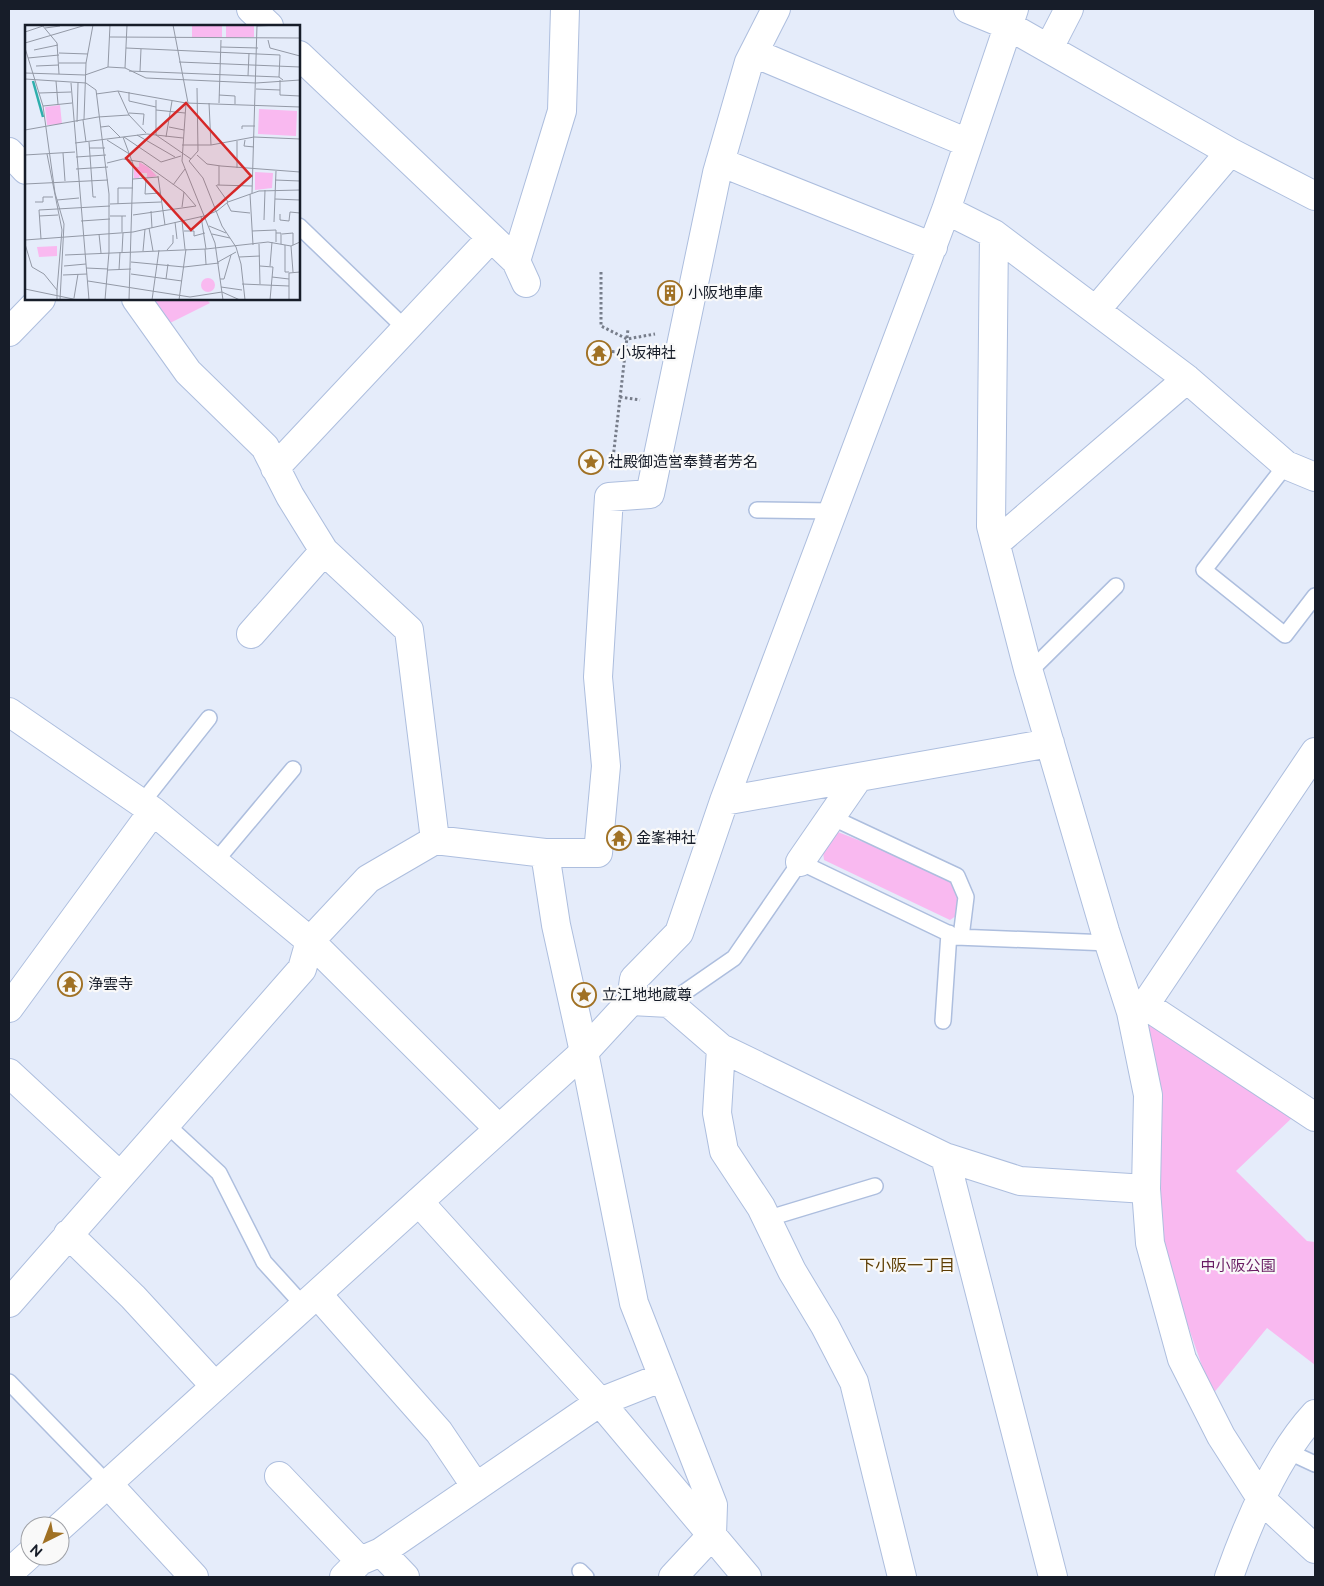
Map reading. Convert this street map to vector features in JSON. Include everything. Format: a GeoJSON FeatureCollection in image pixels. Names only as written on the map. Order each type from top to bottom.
{"type":"FeatureCollection","features":[{"type":"Feature","properties":{"kind":"street"},"geometry":{"type":"LineString","coordinates":[[251,9],[268,25]]}},
{"type":"Feature","properties":{"kind":"street"},"geometry":{"type":"LineString","coordinates":[[300,56],[491,238],[521,272],[562,111],[565,9]]}},
{"type":"Feature","properties":{"kind":"street"},"geometry":{"type":"LineString","coordinates":[[9,1302],[302,969],[310,940],[368,879],[435,840],[545,853],[598,853],[606,766],[598,676],[609,498],[650,494],[720,162],[754,53],[776,9]]}},
{"type":"Feature","properties":{"kind":"street"},"geometry":{"type":"LineString","coordinates":[[968,9],[1011,17],[1049,48],[1230,152],[1315,196]]}},
{"type":"Feature","properties":{"kind":"street"},"geometry":{"type":"LineString","coordinates":[[1049,48],[1069,9]]}},
{"type":"Feature","properties":{"kind":"street"},"geometry":{"type":"LineString","coordinates":[[70,1518],[584,1052],[630,1001],[634,979],[680,933],[724,802],[933,247],[1011,17]]}},
{"type":"Feature","properties":{"kind":"street"},"geometry":{"type":"LineString","coordinates":[[754,53],[968,143]]}},
{"type":"Feature","properties":{"kind":"street"},"geometry":{"type":"LineString","coordinates":[[9,152],[25,169]]}},
{"type":"Feature","properties":{"kind":"street"},"geometry":{"type":"LineString","coordinates":[[1096,310],[1230,152]]}},
{"type":"Feature","properties":{"kind":"street"},"geometry":{"type":"LineString","coordinates":[[720,162],[933,247]]}},
{"type":"Feature","properties":{"kind":"street"},"geometry":{"type":"LineString","coordinates":[[946,210],[994,234],[1186,379],[1286,465],[1315,477]]}},
{"type":"Feature","properties":{"kind":"street"},"geometry":{"type":"LineString","coordinates":[[994,234],[991,526],[1029,672],[1108,943],[1138,1008],[1148,1095],[1146,1189],[1150,1243],[1182,1359],[1221,1436],[1262,1500],[1315,1549]]}},
{"type":"Feature","properties":{"kind":"street"},"geometry":{"type":"LineString","coordinates":[[276,468],[491,238]]}},
{"type":"Feature","properties":{"kind":"street"},"geometry":{"type":"LineString","coordinates":[[10,329],[40,300]]}},
{"type":"Feature","properties":{"kind":"street"},"geometry":{"type":"LineString","coordinates":[[137,300],[188,372],[265,447],[324,551],[409,630],[435,840]]}},
{"type":"Feature","properties":{"kind":"street"},"geometry":{"type":"LineString","coordinates":[[996,543],[1186,379]]}},
{"type":"Feature","properties":{"kind":"street"},"geometry":{"type":"LineString","coordinates":[[251,634],[324,551]]}},
{"type":"Feature","properties":{"kind":"street"},"geometry":{"type":"LineString","coordinates":[[9,712],[147,807],[310,940],[499,1129]]}},
{"type":"Feature","properties":{"kind":"street"},"geometry":{"type":"LineString","coordinates":[[724,802],[1050,743]]}},
{"type":"Feature","properties":{"kind":"street"},"geometry":{"type":"LineString","coordinates":[[1138,1008],[1307,784],[1315,752]]}},
{"type":"Feature","properties":{"kind":"street"},"geometry":{"type":"LineString","coordinates":[[800,862],[858,778]]}},
{"type":"Feature","properties":{"kind":"street"},"geometry":{"type":"LineString","coordinates":[[9,1008],[147,807]]}},
{"type":"Feature","properties":{"kind":"street"},"geometry":{"type":"LineString","coordinates":[[545,853],[556,925],[584,1052],[634,1303],[713,1505],[712,1535],[673,1577]]}},
{"type":"Feature","properties":{"kind":"street"},"geometry":{"type":"LineString","coordinates":[[630,1001],[670,1003],[721,1048],[945,1157],[1020,1181],[1146,1189]]}},
{"type":"Feature","properties":{"kind":"street"},"geometry":{"type":"LineString","coordinates":[[1138,1008],[1314,1112]]}},
{"type":"Feature","properties":{"kind":"street"},"geometry":{"type":"LineString","coordinates":[[721,1048],[717,1113],[724,1151],[766,1219],[792,1272],[825,1326],[854,1382],[902,1577]]}},
{"type":"Feature","properties":{"kind":"street"},"geometry":{"type":"LineString","coordinates":[[9,1073],[120,1176]]}},
{"type":"Feature","properties":{"kind":"street"},"geometry":{"type":"LineString","coordinates":[[945,1157],[1053,1577]]}},
{"type":"Feature","properties":{"kind":"street"},"geometry":{"type":"LineString","coordinates":[[419,1202],[600,1402],[746,1577]]}},
{"type":"Feature","properties":{"kind":"street"},"geometry":{"type":"LineString","coordinates":[[68,1234],[133,1297],[215,1386]]}},
{"type":"Feature","properties":{"kind":"street"},"geometry":{"type":"LineString","coordinates":[[311,1300],[439,1432],[476,1487]]}},
{"type":"Feature","properties":{"kind":"street"},"geometry":{"type":"LineString","coordinates":[[362,1563],[600,1402],[663,1377]]}},
{"type":"Feature","properties":{"kind":"street"},"geometry":{"type":"LineString","coordinates":[[1234,1572],[1262,1500],[1287,1451],[1301,1430],[1315,1414]]}},
{"type":"Feature","properties":{"kind":"street"},"geometry":{"type":"LineString","coordinates":[[279,1476],[362,1563],[405,1577]]}},
{"type":"Feature","properties":{"kind":"street"},"geometry":{"type":"LineString","coordinates":[[108,1484],[194,1577]]}},
{"type":"Feature","properties":{"kind":"street"},"geometry":{"type":"LineString","coordinates":[[9,1573],[20,1563]]}},
{"type":"Feature","properties":{"kind":"lane"},"geometry":{"type":"LineString","coordinates":[[300,227],[406,329]]}},
{"type":"Feature","properties":{"kind":"lane"},"geometry":{"type":"LineString","coordinates":[[1286,465],[1204,570],[1285,635],[1315,596]]}},
{"type":"Feature","properties":{"kind":"lane"},"geometry":{"type":"LineString","coordinates":[[756,510],[833,511]]}},
{"type":"Feature","properties":{"kind":"lane"},"geometry":{"type":"LineString","coordinates":[[1029,672],[1116,586]]}},
{"type":"Feature","properties":{"kind":"lane"},"geometry":{"type":"LineString","coordinates":[[147,807],[209,718]]}},
{"type":"Feature","properties":{"kind":"lane"},"geometry":{"type":"LineString","coordinates":[[215,862],[292,769]]}},
{"type":"Feature","properties":{"kind":"lane"},"geometry":{"type":"LineString","coordinates":[[831,818],[957,876],[966,897],[955,935],[943,1021]]}},
{"type":"Feature","properties":{"kind":"lane"},"geometry":{"type":"LineString","coordinates":[[670,1003],[734,958],[800,862],[955,935],[1108,943]]}},
{"type":"Feature","properties":{"kind":"lane"},"geometry":{"type":"LineString","coordinates":[[166,1124],[218,1173],[264,1262],[311,1300]]}},
{"type":"Feature","properties":{"kind":"lane"},"geometry":{"type":"LineString","coordinates":[[766,1219],[875,1186]]}},
{"type":"Feature","properties":{"kind":"lane"},"geometry":{"type":"LineString","coordinates":[[9,1382],[108,1484]]}},
{"type":"Feature","properties":{"kind":"lane"},"geometry":{"type":"LineString","coordinates":[[1287,1451],[1315,1464]]}},
{"type":"Feature","properties":{"kind":"path"},"geometry":{"type":"LineString","coordinates":[[602,272],[601,326],[627,340],[655,334],[659,330]]}},
{"type":"Feature","properties":{"kind":"path"},"geometry":{"type":"LineString","coordinates":[[609,498],[628,329]]}},
{"type":"Feature","properties":{"kind":"path"},"geometry":{"type":"LineString","coordinates":[[592,351],[626,352]]}},
{"type":"Feature","properties":{"kind":"path"},"geometry":{"type":"LineString","coordinates":[[620,397],[644,400]]}},
{"type":"Feature","properties":{"kind":"green space"},"geometry":{"type":"Polygon","coordinates":[[[151,300],[207,300],[210,303],[170,323],[151,300]]]}},
{"type":"Feature","properties":{"kind":"green space"},"geometry":{"type":"Polygon","coordinates":[[[838,832],[891,853],[951,882],[959,900],[956,916],[950,920],[824,860],[823,852],[838,832]]]}},
{"type":"Feature","properties":{"kind":"green space","name":"中小阪公園"},"geometry":{"type":"Polygon","coordinates":[[[1144,1018],[1294,1116],[1236,1171],[1307,1241],[1315,1242],[1315,1365],[1267,1328],[1212,1395],[1157,1236],[1144,1018]]]}},
{"type":"Feature","properties":{"kind":"place","name":"小阪地車庫"},"geometry":{"type":"Point","coordinates":[670,293]}},
{"type":"Feature","properties":{"kind":"place","name":"小坂神社"},"geometry":{"type":"Point","coordinates":[599,353]}},
{"type":"Feature","properties":{"kind":"place","name":"社殿御造営奉賛者芳名"},"geometry":{"type":"Point","coordinates":[591,462]}},
{"type":"Feature","properties":{"kind":"place","name":"金峯神社"},"geometry":{"type":"Point","coordinates":[619,838]}},
{"type":"Feature","properties":{"kind":"place","name":"浄雲寺"},"geometry":{"type":"Point","coordinates":[70,984]}},
{"type":"Feature","properties":{"kind":"place","name":"立江地地蔵尊"},"geometry":{"type":"Point","coordinates":[584,995]}},
{"type":"Feature","properties":{"kind":"district","name":"下小阪一丁目"},"geometry":{"type":"Point","coordinates":[907,1265]}}]}
